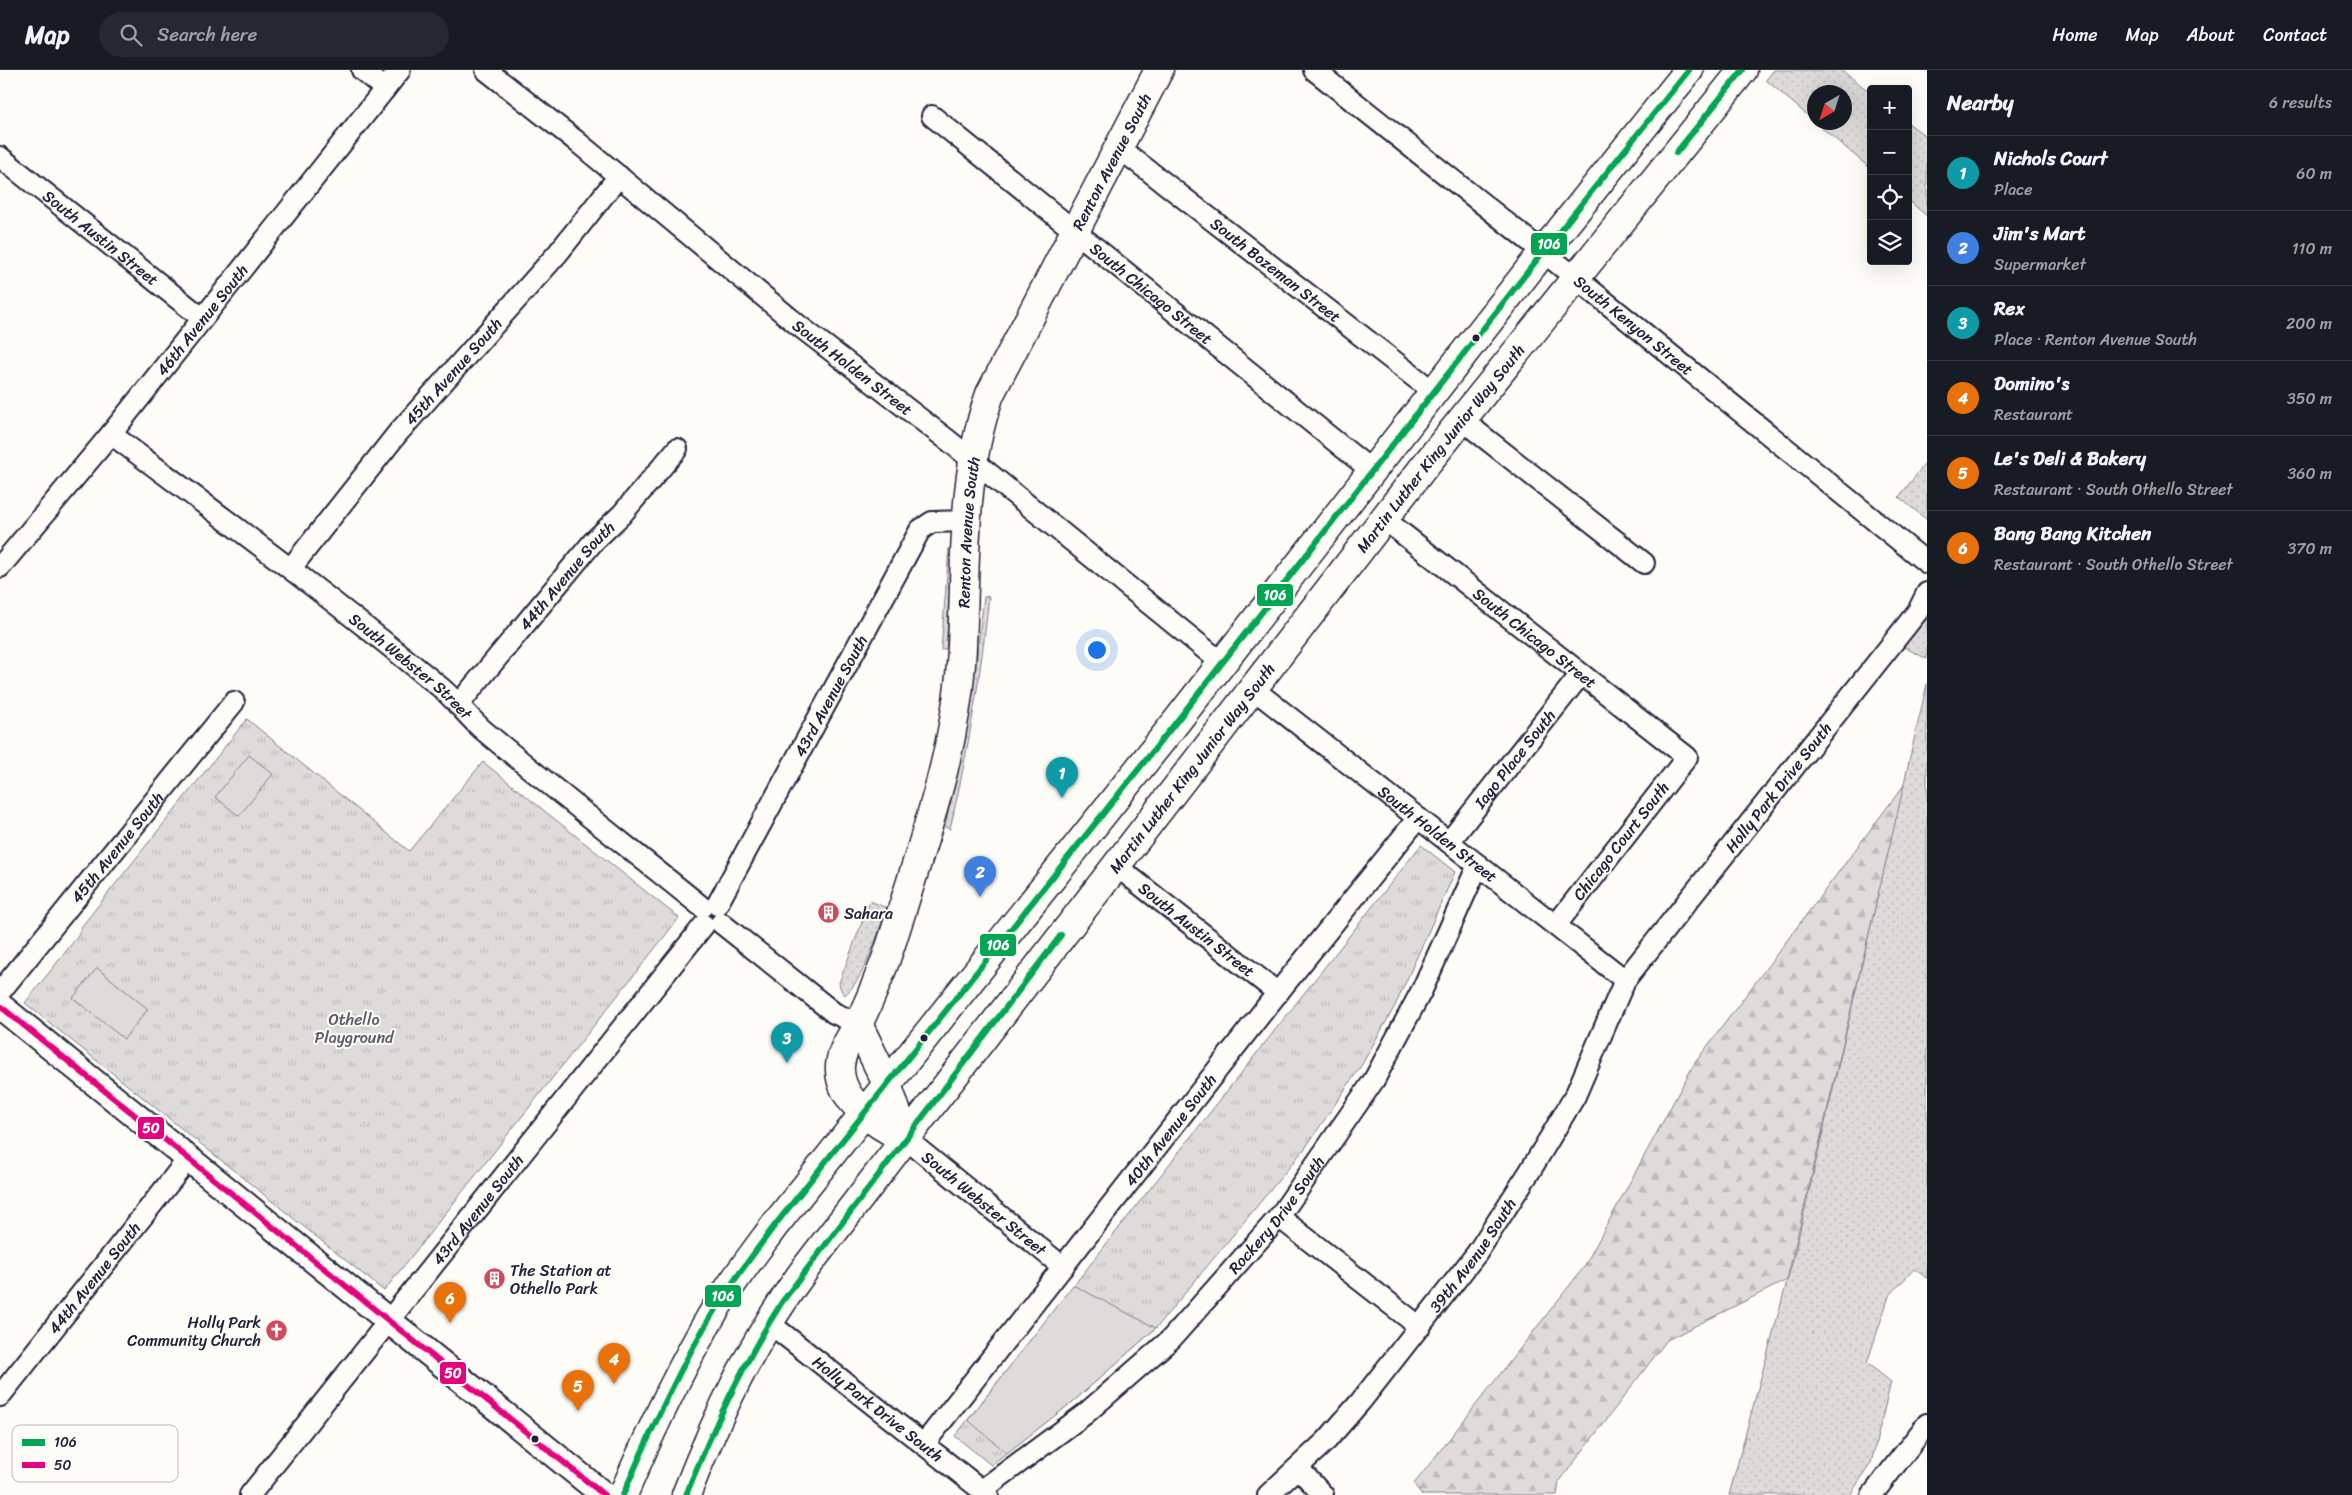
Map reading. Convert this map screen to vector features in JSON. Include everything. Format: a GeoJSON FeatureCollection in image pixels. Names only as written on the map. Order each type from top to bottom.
{"type":"FeatureCollection","features":[{"type":"Feature","properties":{"kind":"main road","name":"Renton Avenue South"},"geometry":{"type":"LineString","coordinates":[[906,1139],[888,1131],[847,1096],[841,1078],[840,1066],[844,1050],[858,1024],[886,957],[918,861],[944,770],[956,712],[961,664],[966,521],[972,460],[980,422],[990,394],[1159,70]]}},
{"type":"Feature","properties":{"kind":"main road"},"geometry":{"type":"LineString","coordinates":[[623,1495],[680,1373],[717,1308],[775,1224],[1222,663],[1435,393],[1543,252],[1689,70]]}},
{"type":"Feature","properties":{"kind":"main road","name":"Martin Luther King Junior Way South"},"geometry":{"type":"LineString","coordinates":[[686,1495],[723,1406],[768,1322],[808,1265],[1384,519],[1743,70]]}},
{"type":"Feature","properties":{"kind":"main road"},"geometry":{"type":"LineString","coordinates":[[858,1024],[888,1084],[906,1139]]}},
{"type":"Feature","properties":{"kind":"street"},"geometry":{"type":"LineString","coordinates":[[362,70],[385,89]]}},
{"type":"Feature","properties":{"kind":"street","name":"46th Avenue South"},"geometry":{"type":"LineString","coordinates":[[0,567],[111,434],[400,70]]}},
{"type":"Feature","properties":{"kind":"street","name":"South Holden Street"},"geometry":{"type":"LineString","coordinates":[[486,70],[619,176],[798,324],[972,460],[1222,663]]}},
{"type":"Feature","properties":{"kind":"street","name":"South Kenyon Street"},"geometry":{"type":"LineString","coordinates":[[1314,70],[1576,278],[1927,562]]}},
{"type":"Feature","properties":{"kind":"street","name":"South Chicago Street"},"geometry":{"type":"LineString","coordinates":[[932,116],[1074,233],[1372,471]]}},
{"type":"Feature","properties":{"kind":"street","name":"South Bozeman Street"},"geometry":{"type":"LineString","coordinates":[[1118,148],[1435,393]]}},
{"type":"Feature","properties":{"kind":"street","name":"South Austin Street"},"geometry":{"type":"LineString","coordinates":[[0,157],[202,318]]}},
{"type":"Feature","properties":{"kind":"street","name":"45th Avenue South"},"geometry":{"type":"LineString","coordinates":[[291,568],[397,434],[558,253],[619,176]]}},
{"type":"Feature","properties":{"kind":"street"},"geometry":{"type":"LineString","coordinates":[[1462,420],[1644,563]]}},
{"type":"Feature","properties":{"kind":"street","name":"South Webster Street"},"geometry":{"type":"LineString","coordinates":[[111,434],[291,568],[436,684],[470,718],[504,747],[711,915],[834,1013],[858,1024]]}},
{"type":"Feature","properties":{"kind":"street","name":"44th Avenue South"},"geometry":{"type":"LineString","coordinates":[[458,706],[593,542],[622,514],[677,449]]}},
{"type":"Feature","properties":{"kind":"street","name":"South Chicago Street"},"geometry":{"type":"LineString","coordinates":[[1384,519],[1687,757]]}},
{"type":"Feature","properties":{"kind":"street","name":"43rd Avenue South"},"geometry":{"type":"LineString","coordinates":[[250,1495],[711,915],[920,530],[932,522],[966,521]]}},
{"type":"Feature","properties":{"kind":"street","name":"Holly Park Drive South"},"geometry":{"type":"LineString","coordinates":[[1625,980],[1918,611],[1927,593]]}},
{"type":"Feature","properties":{"kind":"street","name":"Iago Place South"},"geometry":{"type":"LineString","coordinates":[[1449,842],[1581,674]]}},
{"type":"Feature","properties":{"kind":"street","name":"South Holden Street"},"geometry":{"type":"LineString","coordinates":[[1252,688],[1625,980]]}},
{"type":"Feature","properties":{"kind":"street","name":"45th Avenue South"},"geometry":{"type":"LineString","coordinates":[[0,992],[234,702]]}},
{"type":"Feature","properties":{"kind":"street","name":"Chicago Court South"},"geometry":{"type":"LineString","coordinates":[[1556,925],[1687,757]]}},
{"type":"Feature","properties":{"kind":"street","name":"40th Avenue South"},"geometry":{"type":"LineString","coordinates":[[924,1444],[1418,818]]}},
{"type":"Feature","properties":{"kind":"street","name":"South Austin Street"},"geometry":{"type":"LineString","coordinates":[[1115,865],[1278,993]]}},
{"type":"Feature","properties":{"kind":"street","name":"Rockery Drive South"},"geometry":{"type":"LineString","coordinates":[[985,1493],[1085,1414],[1171,1339],[1279,1217],[1374,1080],[1422,990],[1478,865]]}},
{"type":"Feature","properties":{"kind":"street","name":"39th Avenue South"},"geometry":{"type":"LineString","coordinates":[[1268,1495],[1327,1440],[1361,1401],[1477,1253],[1530,1171],[1575,1096],[1625,980]]}},
{"type":"Feature","properties":{"kind":"street"},"geometry":{"type":"LineString","coordinates":[[0,1006],[604,1495]]}},
{"type":"Feature","properties":{"kind":"street","name":"South Webster Street"},"geometry":{"type":"LineString","coordinates":[[906,1139],[1063,1267]]}},
{"type":"Feature","properties":{"kind":"street","name":"44th Avenue South"},"geometry":{"type":"LineString","coordinates":[[0,1396],[189,1158]]}},
{"type":"Feature","properties":{"kind":"street"},"geometry":{"type":"LineString","coordinates":[[1279,1217],[1420,1327]]}},
{"type":"Feature","properties":{"kind":"street","name":"Holly Park Drive South"},"geometry":{"type":"LineString","coordinates":[[768,1322],[985,1493]]}},
{"type":"Feature","properties":{"kind":"street"},"geometry":{"type":"LineString","coordinates":[[1872,1495],[1927,1424]]}},
{"type":"Feature","properties":{"kind":"street"},"geometry":{"type":"LineString","coordinates":[[1298,1468],[1323,1495]]}},
{"type":"Feature","properties":{"kind":"green space"},"geometry":{"type":"Polygon","coordinates":[[[1774,70],[1841,70],[1867,90],[1867,166],[1824,130],[1852,130],[1852,85],[1807,85],[1807,115],[1766,80],[1774,70]]]}},
{"type":"Feature","properties":{"kind":"green space"},"geometry":{"type":"Polygon","coordinates":[[[1912,126],[1927,137],[1927,216],[1912,203],[1912,126]]]}},
{"type":"Feature","properties":{"kind":"green space"},"geometry":{"type":"Polygon","coordinates":[[[1927,461],[1927,520],[1899,497],[1927,461]]]}},
{"type":"Feature","properties":{"kind":"green space"},"geometry":{"type":"Polygon","coordinates":[[[949,548],[953,548],[946,649],[941,650],[949,548]]]}},
{"type":"Feature","properties":{"kind":"green space"},"geometry":{"type":"Polygon","coordinates":[[[989,596],[973,713],[950,829],[945,827],[971,703],[984,597],[989,596]]]}},
{"type":"Feature","properties":{"kind":"green space"},"geometry":{"type":"Polygon","coordinates":[[[1927,612],[1927,659],[1904,647],[1927,612]]]}},
{"type":"Feature","properties":{"kind":"green space"},"geometry":{"type":"Polygon","coordinates":[[[1927,684],[1927,1278],[1914,1269],[1889,1296],[1867,1363],[1891,1382],[1871,1463],[1850,1495],[1729,1495],[1795,1252],[1927,684]]]}},
{"type":"Feature","properties":{"kind":"green space","name":"Othello Playground"},"geometry":{"type":"Polygon","coordinates":[[[247,719],[409,851],[483,762],[679,918],[384,1291],[25,1003],[78,936],[82,926],[247,719]]]}},
{"type":"Feature","properties":{"kind":"green space"},"geometry":{"type":"Polygon","coordinates":[[[249,755],[273,774],[239,816],[215,797],[249,755]]]}},
{"type":"Feature","properties":{"kind":"green space"},"geometry":{"type":"Polygon","coordinates":[[[1904,785],[1787,1280],[1667,1340],[1559,1482],[1557,1495],[1422,1495],[1414,1484],[1584,1267],[1694,1064],[1904,785]]]}},
{"type":"Feature","properties":{"kind":"green space"},"geometry":{"type":"Polygon","coordinates":[[[1421,845],[1455,872],[1395,1006],[1361,1066],[1306,1147],[1156,1328],[1075,1400],[991,1465],[955,1436],[1421,845]]]}},
{"type":"Feature","properties":{"kind":"green space"},"geometry":{"type":"Polygon","coordinates":[[[870,901],[887,908],[865,966],[845,995],[839,983],[870,901]]]}},
{"type":"Feature","properties":{"kind":"green space"},"geometry":{"type":"Polygon","coordinates":[[[97,968],[148,1009],[124,1039],[73,998],[97,968]]]}},
{"type":"Feature","properties":{"kind":"green space"},"geometry":{"type":"Polygon","coordinates":[[[1073,1285],[1156,1328],[1075,1400],[1007,1453],[968,1420],[1073,1285]]]}},
{"type":"Feature","properties":{"kind":"transit line","name":"106"},"geometry":{"type":"LineString","coordinates":[[623,1495],[667,1399],[703,1329],[731,1285],[775,1225],[1173,726],[1543,252],[1689,70]]}},
{"type":"Feature","properties":{"kind":"transit line","name":"106"},"geometry":{"type":"LineString","coordinates":[[1676,153],[1743,70]]}},
{"type":"Feature","properties":{"kind":"transit line","name":"106"},"geometry":{"type":"LineString","coordinates":[[686,1495],[730,1396],[754,1348],[782,1302],[1061,935]]}},
{"type":"Feature","properties":{"kind":"transit line","name":"50"},"geometry":{"type":"LineString","coordinates":[[0,1006],[604,1495]]}},
{"type":"Feature","properties":{"kind":"place","name":"Nichols Court"},"geometry":{"type":"Point","coordinates":[1062,798]}},
{"type":"Feature","properties":{"kind":"place","name":"Jim's Mart"},"geometry":{"type":"Point","coordinates":[980,897]}},
{"type":"Feature","properties":{"kind":"place","name":"Sahara"},"geometry":{"type":"Point","coordinates":[828,913]}},
{"type":"Feature","properties":{"kind":"place","name":"Rex"},"geometry":{"type":"Point","coordinates":[787,1063]}},
{"type":"Feature","properties":{"kind":"place","name":"The Station at Othello Park"},"geometry":{"type":"Point","coordinates":[494,1279]}},
{"type":"Feature","properties":{"kind":"place","name":"Bang Bang Kitchen"},"geometry":{"type":"Point","coordinates":[450,1323]}},
{"type":"Feature","properties":{"kind":"place","name":"Holly Park Community Church"},"geometry":{"type":"Point","coordinates":[277,1331]}},
{"type":"Feature","properties":{"kind":"place","name":"Domino's"},"geometry":{"type":"Point","coordinates":[614,1384]}},
{"type":"Feature","properties":{"kind":"place","name":"Le's Deli & Bakery"},"geometry":{"type":"Point","coordinates":[578,1411]}}]}
